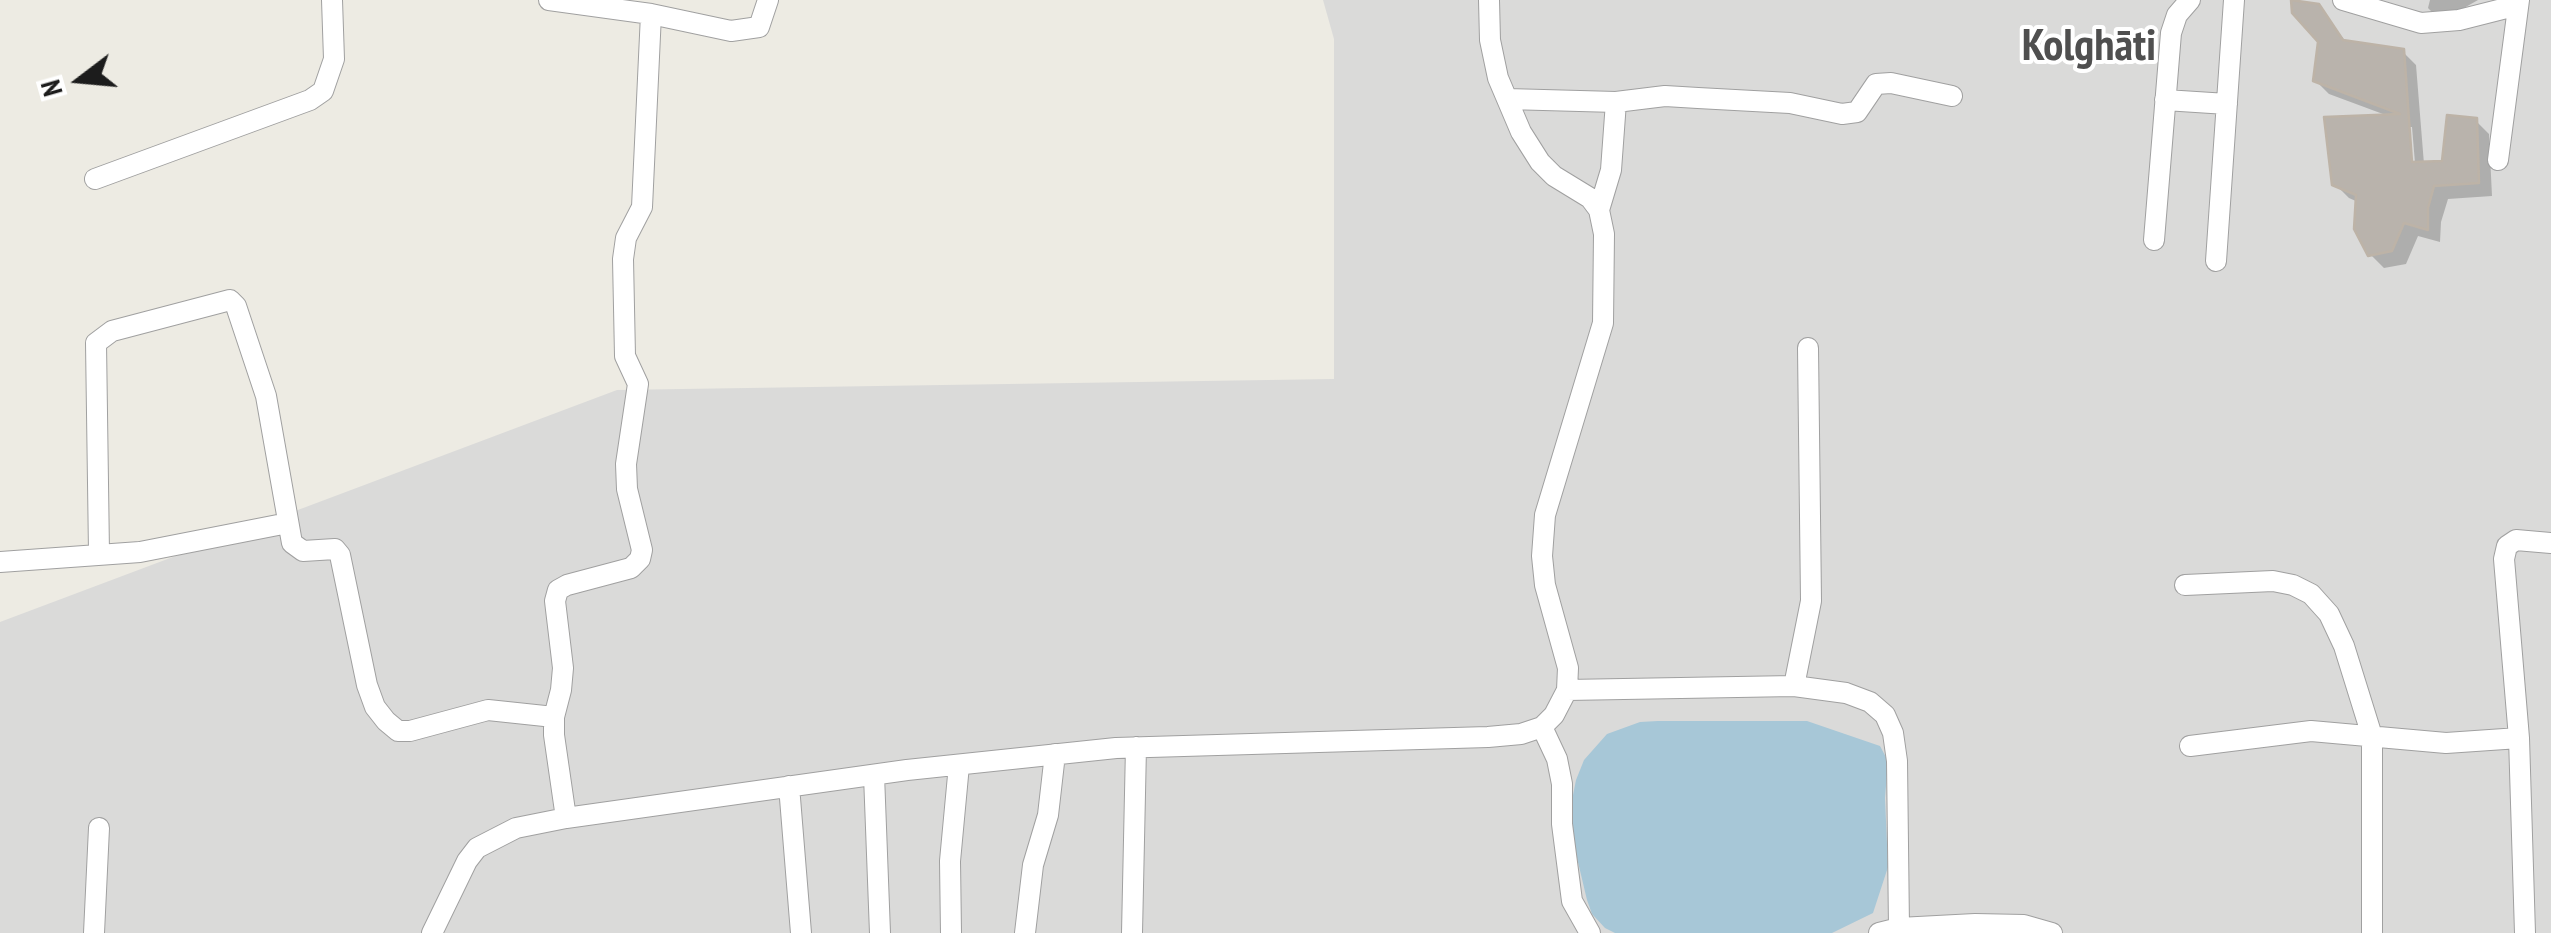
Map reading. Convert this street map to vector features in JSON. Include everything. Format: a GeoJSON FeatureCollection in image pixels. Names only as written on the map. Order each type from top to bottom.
{"type":"FeatureCollection","features":[{"type":"Feature","properties":{"kind":"street"},"geometry":{"type":"LineString","coordinates":[[95,179],[323,92],[334,60],[332,0]]}},
{"type":"Feature","properties":{"kind":"street"},"geometry":{"type":"LineString","coordinates":[[550,0],[650,14],[731,31],[759,26],[768,0]]}},
{"type":"Feature","properties":{"kind":"street"},"geometry":{"type":"LineString","coordinates":[[432,933],[477,848],[516,828],[566,818],[874,775],[1136,746],[1488,736],[1521,734],[1542,727],[1554,715],[1567,690],[1568,668],[1546,585],[1542,556],[1545,516],[1602,323],[1604,234],[1598,210],[1590,198],[1554,176],[1521,132],[1498,78],[1490,40],[1490,0]]}},
{"type":"Feature","properties":{"kind":"street"},"geometry":{"type":"LineString","coordinates":[[2154,240],[2171,33],[2177,15],[2190,0]]}},
{"type":"Feature","properties":{"kind":"street"},"geometry":{"type":"LineString","coordinates":[[2216,261],[2234,0]]}},
{"type":"Feature","properties":{"kind":"street"},"geometry":{"type":"LineString","coordinates":[[2343,0],[2421,23],[2459,20],[2519,3],[2498,160]]}},
{"type":"Feature","properties":{"kind":"street"},"geometry":{"type":"LineString","coordinates":[[566,818],[554,717],[562,690],[562,668],[554,601],[558,590],[567,584],[632,568],[642,550],[627,489],[626,464],[638,384],[625,356],[623,259],[626,238],[642,207],[650,14]]}},
{"type":"Feature","properties":{"kind":"street"},"geometry":{"type":"LineString","coordinates":[[1507,99],[1616,102],[1665,96],[1790,103],[1842,114],[1856,112],[1876,84],[1891,83],[1952,96]]}},
{"type":"Feature","properties":{"kind":"street"},"geometry":{"type":"LineString","coordinates":[[2165,100],[2227,104]]}},
{"type":"Feature","properties":{"kind":"street"},"geometry":{"type":"LineString","coordinates":[[1598,210],[1612,170],[1616,102]]}},
{"type":"Feature","properties":{"kind":"street"},"geometry":{"type":"LineString","coordinates":[[99,553],[96,342],[112,331],[230,300],[236,306],[261,378],[296,549],[335,549],[340,555],[367,684],[376,707],[398,731],[488,710],[554,717]]}},
{"type":"Feature","properties":{"kind":"street"},"geometry":{"type":"LineString","coordinates":[[1794,686],[1811,601],[1808,348]]}},
{"type":"Feature","properties":{"kind":"street"},"geometry":{"type":"LineString","coordinates":[[0,562],[154,550],[288,523]]}},
{"type":"Feature","properties":{"kind":"street"},"geometry":{"type":"LineString","coordinates":[[2525,933],[2520,738],[2504,559],[2507,546],[2516,540],[2551,543]]}},
{"type":"Feature","properties":{"kind":"street"},"geometry":{"type":"LineString","coordinates":[[2186,586],[2273,581],[2294,585],[2310,594],[2329,614],[2344,646],[2372,736],[2372,933]]}},
{"type":"Feature","properties":{"kind":"street"},"geometry":{"type":"LineString","coordinates":[[1567,690],[1794,686],[1846,693],[1870,702],[1884,715],[1893,733],[1897,761],[1889,931],[2024,925],[2052,933]]}},
{"type":"Feature","properties":{"kind":"street"},"geometry":{"type":"LineString","coordinates":[[1542,727],[1562,784],[1562,824],[1572,902],[1590,933]]}},
{"type":"Feature","properties":{"kind":"street"},"geometry":{"type":"LineString","coordinates":[[2190,746],[2311,731],[2446,743],[2520,738]]}},
{"type":"Feature","properties":{"kind":"street"},"geometry":{"type":"LineString","coordinates":[[1132,933],[1136,746]]}},
{"type":"Feature","properties":{"kind":"street"},"geometry":{"type":"LineString","coordinates":[[1025,933],[1034,865],[1048,815],[1054,754]]}},
{"type":"Feature","properties":{"kind":"street"},"geometry":{"type":"LineString","coordinates":[[950,933],[950,861],[958,765]]}},
{"type":"Feature","properties":{"kind":"street"},"geometry":{"type":"LineString","coordinates":[[874,775],[880,933]]}},
{"type":"Feature","properties":{"kind":"street"},"geometry":{"type":"LineString","coordinates":[[790,786],[801,933]]}},
{"type":"Feature","properties":{"kind":"street"},"geometry":{"type":"LineString","coordinates":[[94,933],[99,828]]}},
{"type":"Feature","properties":{"kind":"shaded area"},"geometry":{"type":"Polygon","coordinates":[[[1323,0],[2551,0],[2551,933],[0,933],[0,622],[617,390],[1334,379],[1334,39],[1323,0]]]}},
{"type":"Feature","properties":{"kind":"water"},"geometry":{"type":"Polygon","coordinates":[[[1807,721],[1880,746],[1888,761],[1888,867],[1873,913],[1832,933],[1615,933],[1605,928],[1592,914],[1573,841],[1572,800],[1576,780],[1584,760],[1607,734],[1640,722],[1807,721]]]}},
{"type":"Feature","properties":{"kind":"building"},"geometry":{"type":"Polygon","coordinates":[[[2291,0],[2319,4],[2343,40],[2404,49],[2412,162],[2442,161],[2447,115],[2477,118],[2479,183],[2434,186],[2428,230],[2404,223],[2392,251],[2368,256],[2354,229],[2356,195],[2332,185],[2324,117],[2400,114],[2313,81],[2318,42],[2292,13],[2291,0]]]}},
{"type":"Feature","properties":{"kind":"district","name":"Kolghāti"},"geometry":{"type":"Point","coordinates":[2089,47]}}]}
